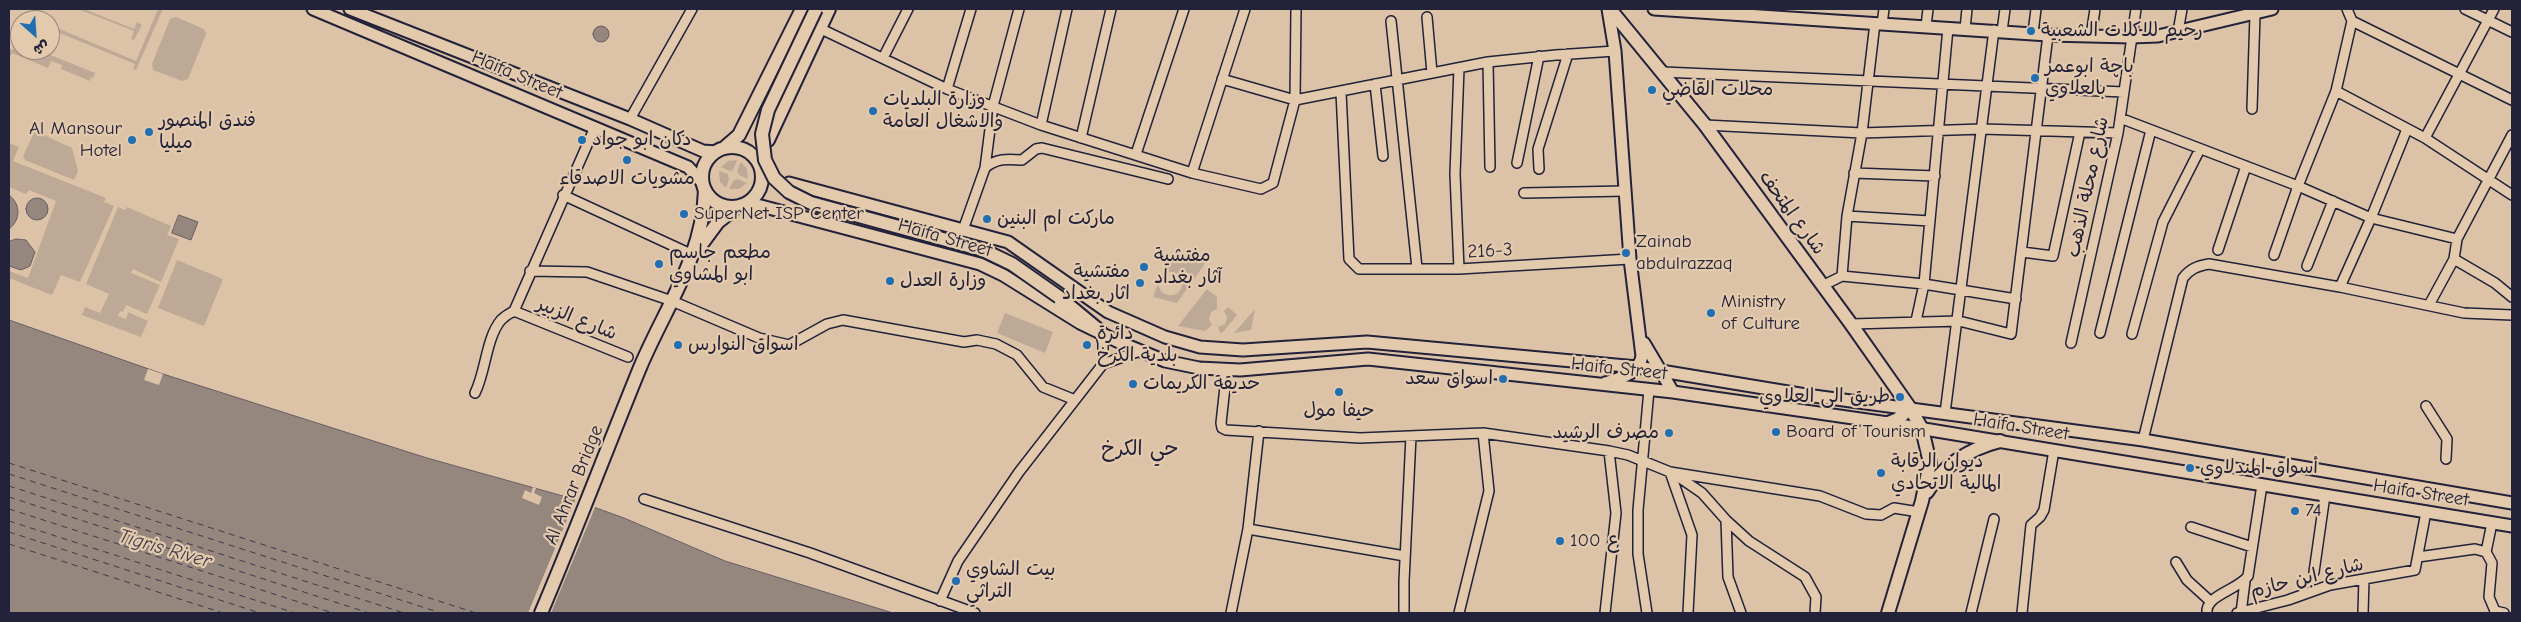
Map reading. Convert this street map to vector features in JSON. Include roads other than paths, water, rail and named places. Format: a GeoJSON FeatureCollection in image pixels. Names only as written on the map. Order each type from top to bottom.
{"type":"FeatureCollection","features":[{"type":"Feature","properties":{"kind":"main road","name":"Haifa Street"},"geometry":{"type":"LineString","coordinates":[[313,9],[688,167],[704,186]]}},
{"type":"Feature","properties":{"kind":"main road","name":"Haifa Street"},"geometry":{"type":"LineString","coordinates":[[350,9],[630,119],[703,151],[720,150]]}},
{"type":"Feature","properties":{"kind":"main road"},"geometry":{"type":"LineString","coordinates":[[694,255],[704,214],[704,166],[739,135],[802,9]]}},
{"type":"Feature","properties":{"kind":"main road"},"geometry":{"type":"LineString","coordinates":[[816,9],[763,123],[763,152],[774,178],[789,192],[811,202],[983,250],[1012,264],[1059,297],[1100,331]]}},
{"type":"Feature","properties":{"kind":"main road"},"geometry":{"type":"LineString","coordinates":[[768,140],[822,30],[829,9]]}},
{"type":"Feature","properties":{"kind":"main road","name":"شارع المتحف"},"geometry":{"type":"LineString","coordinates":[[1609,9],[1625,25],[1664,72],[1705,126],[1851,324],[1926,430],[1930,463],[1920,507]]}},
{"type":"Feature","properties":{"kind":"main road","name":"شارع المتحف"},"geometry":{"type":"LineString","coordinates":[[1609,9],[1614,49],[1630,259],[1642,356],[1637,367]]}},
{"type":"Feature","properties":{"kind":"main road","name":"شارع المتحف"},"geometry":{"type":"LineString","coordinates":[[1622,9],[1625,25]]}},
{"type":"Feature","properties":{"kind":"main road"},"geometry":{"type":"LineString","coordinates":[[1654,9],[1805,13],[1878,23],[2048,35],[2092,36],[2158,36],[2178,32],[2231,14],[2255,14],[2272,9]]}},
{"type":"Feature","properties":{"kind":"main road"},"geometry":{"type":"LineString","coordinates":[[1614,49],[1625,25]]}},
{"type":"Feature","properties":{"kind":"main road"},"geometry":{"type":"LineString","coordinates":[[694,255],[718,222],[760,190],[763,172],[754,152],[743,149],[720,150]]}},
{"type":"Feature","properties":{"kind":"main road","name":"Haifa Street"},"geometry":{"type":"LineString","coordinates":[[789,183],[1008,242],[1051,274],[1108,312],[1165,337],[1200,347],[1243,350],[1367,342],[1637,367],[1910,408],[2143,440],[2512,503]]}},
{"type":"Feature","properties":{"kind":"main road"},"geometry":{"type":"LineString","coordinates":[[704,186],[718,204],[742,205]]}},
{"type":"Feature","properties":{"kind":"main road"},"geometry":{"type":"LineString","coordinates":[[826,223],[821,217],[820,205],[824,199],[832,195]]}},
{"type":"Feature","properties":{"kind":"main road","name":"Haifa Street"},"geometry":{"type":"LineString","coordinates":[[742,205],[826,223],[980,264],[1004,274],[1080,323],[1166,361],[1199,368],[1227,369],[1368,359],[1672,392],[1888,423],[2512,526]]}},
{"type":"Feature","properties":{"kind":"main road","name":"Al Ahrar Bridge"},"geometry":{"type":"LineString","coordinates":[[541,613],[640,370],[694,255]]}},
{"type":"Feature","properties":{"kind":"main road"},"geometry":{"type":"LineString","coordinates":[[1640,332],[1648,352],[1672,392]]}},
{"type":"Feature","properties":{"kind":"main road"},"geometry":{"type":"LineString","coordinates":[[1600,384],[1625,376],[1637,367]]}},
{"type":"Feature","properties":{"kind":"main road"},"geometry":{"type":"LineString","coordinates":[[1888,423],[1898,419],[1910,408]]}},
{"type":"Feature","properties":{"kind":"main road"},"geometry":{"type":"LineString","coordinates":[[1926,430],[1927,419],[1933,411]]}},
{"type":"Feature","properties":{"kind":"main road"},"geometry":{"type":"LineString","coordinates":[[1888,613],[1920,507],[1932,483],[1951,463],[1980,446],[2000,441]]}},
{"type":"Feature","properties":{"kind":"street"},"geometry":{"type":"LineString","coordinates":[[630,119],[692,9]]}},
{"type":"Feature","properties":{"kind":"street"},"geometry":{"type":"LineString","coordinates":[[883,58],[908,9]]}},
{"type":"Feature","properties":{"kind":"street"},"geometry":{"type":"LineString","coordinates":[[947,89],[971,9]]}},
{"type":"Feature","properties":{"kind":"street"},"geometry":{"type":"LineString","coordinates":[[963,230],[985,168],[993,106],[1018,9]]}},
{"type":"Feature","properties":{"kind":"street"},"geometry":{"type":"LineString","coordinates":[[1042,125],[1067,9]]}},
{"type":"Feature","properties":{"kind":"street"},"geometry":{"type":"LineString","coordinates":[[1082,138],[1111,9]]}},
{"type":"Feature","properties":{"kind":"street"},"geometry":{"type":"LineString","coordinates":[[1136,154],[1184,9]]}},
{"type":"Feature","properties":{"kind":"street"},"geometry":{"type":"LineString","coordinates":[[1192,173],[1245,9]]}},
{"type":"Feature","properties":{"kind":"street"},"geometry":{"type":"LineString","coordinates":[[822,30],[947,89],[1042,125],[1192,173],[1261,189],[1273,183],[1294,100],[1296,9]]}},
{"type":"Feature","properties":{"kind":"street"},"geometry":{"type":"LineString","coordinates":[[1842,276],[1847,216],[1862,132],[1867,81],[1878,23],[1884,9]]}},
{"type":"Feature","properties":{"kind":"street"},"geometry":{"type":"LineString","coordinates":[[1926,26],[1928,9]]}},
{"type":"Feature","properties":{"kind":"street"},"geometry":{"type":"LineString","coordinates":[[1965,29],[1967,9]]}},
{"type":"Feature","properties":{"kind":"street"},"geometry":{"type":"LineString","coordinates":[[1945,413],[1959,321],[1987,86],[1998,30],[2005,9]]}},
{"type":"Feature","properties":{"kind":"street"},"geometry":{"type":"LineString","coordinates":[[2033,33],[2036,9]]}},
{"type":"Feature","properties":{"kind":"street"},"geometry":{"type":"LineString","coordinates":[[2092,36],[2095,9]]}},
{"type":"Feature","properties":{"kind":"street","name":"شارع محلة الذهب"},"geometry":{"type":"LineString","coordinates":[[2071,343],[2118,133],[2136,9]]}},
{"type":"Feature","properties":{"kind":"street"},"geometry":{"type":"LineString","coordinates":[[2178,32],[2182,9]]}},
{"type":"Feature","properties":{"kind":"street"},"geometry":{"type":"LineString","coordinates":[[2274,255],[2298,186],[2336,91],[2352,21],[2347,9]]}},
{"type":"Feature","properties":{"kind":"street"},"geometry":{"type":"LineString","coordinates":[[2465,9],[2512,32]]}},
{"type":"Feature","properties":{"kind":"street"},"geometry":{"type":"LineString","coordinates":[[2425,138],[2460,76],[2494,9]]}},
{"type":"Feature","properties":{"kind":"street"},"geometry":{"type":"LineString","coordinates":[[2252,109],[2255,14]]}},
{"type":"Feature","properties":{"kind":"street"},"geometry":{"type":"LineString","coordinates":[[1427,18],[1432,73]]}},
{"type":"Feature","properties":{"kind":"street"},"geometry":{"type":"LineString","coordinates":[[1391,21],[1416,268]]}},
{"type":"Feature","properties":{"kind":"street"},"geometry":{"type":"LineString","coordinates":[[2352,21],[2460,76],[2512,100]]}},
{"type":"Feature","properties":{"kind":"street"},"geometry":{"type":"LineString","coordinates":[[1916,321],[1924,284],[1948,28]]}},
{"type":"Feature","properties":{"kind":"street"},"geometry":{"type":"LineString","coordinates":[[1851,324],[1959,321],[2011,334],[2038,131],[2048,35]]}},
{"type":"Feature","properties":{"kind":"street"},"geometry":{"type":"LineString","coordinates":[[1222,79],[1294,100],[1341,92],[1398,78],[1488,62],[1614,49]]}},
{"type":"Feature","properties":{"kind":"street"},"geometry":{"type":"LineString","coordinates":[[1539,169],[1538,149],[1568,54]]}},
{"type":"Feature","properties":{"kind":"street"},"geometry":{"type":"LineString","coordinates":[[1517,164],[1539,56]]}},
{"type":"Feature","properties":{"kind":"street"},"geometry":{"type":"LineString","coordinates":[[1488,62],[1490,168]]}},
{"type":"Feature","properties":{"kind":"street"},"geometry":{"type":"LineString","coordinates":[[1459,68],[1455,174],[1459,269]]}},
{"type":"Feature","properties":{"kind":"street"},"geometry":{"type":"LineString","coordinates":[[1664,72],[2124,92]]}},
{"type":"Feature","properties":{"kind":"street"},"geometry":{"type":"LineString","coordinates":[[1375,84],[1383,156]]}},
{"type":"Feature","properties":{"kind":"street"},"geometry":{"type":"LineString","coordinates":[[2336,91],[2425,138],[2512,195]]}},
{"type":"Feature","properties":{"kind":"street","name":"216-3"},"geometry":{"type":"LineString","coordinates":[[1341,92],[1349,259],[1359,269],[1459,269],[1630,259]]}},
{"type":"Feature","properties":{"kind":"street"},"geometry":{"type":"LineString","coordinates":[[2120,118],[2298,186],[2371,218],[2457,239]]}},
{"type":"Feature","properties":{"kind":"street"},"geometry":{"type":"LineString","coordinates":[[1705,126],[1862,132],[1939,132],[1982,129],[2118,133]]}},
{"type":"Feature","properties":{"kind":"street"},"geometry":{"type":"LineString","coordinates":[[475,393],[483,377],[490,343],[501,320],[514,310],[563,195],[595,127]]}},
{"type":"Feature","properties":{"kind":"street"},"geometry":{"type":"LineString","coordinates":[[2340,287],[2371,218],[2407,129]]}},
{"type":"Feature","properties":{"kind":"street"},"geometry":{"type":"LineString","coordinates":[[2100,333],[2151,130]]}},
{"type":"Feature","properties":{"kind":"street"},"geometry":{"type":"LineString","coordinates":[[2022,252],[2053,256],[2080,132]]}},
{"type":"Feature","properties":{"kind":"street"},"geometry":{"type":"LineString","coordinates":[[2429,305],[2454,260],[2457,239],[2512,136]]}},
{"type":"Feature","properties":{"kind":"street"},"geometry":{"type":"LineString","coordinates":[[985,168],[990,163],[1004,159],[1022,160],[1036,149],[1042,148],[1168,179]]}},
{"type":"Feature","properties":{"kind":"street"},"geometry":{"type":"LineString","coordinates":[[2132,334],[2164,222],[2200,149]]}},
{"type":"Feature","properties":{"kind":"street"},"geometry":{"type":"LineString","coordinates":[[2218,250],[2246,166]]}},
{"type":"Feature","properties":{"kind":"street"},"geometry":{"type":"LineString","coordinates":[[1854,172],[1935,176]]}},
{"type":"Feature","properties":{"kind":"street"},"geometry":{"type":"LineString","coordinates":[[1524,193],[1625,191]]}},
{"type":"Feature","properties":{"kind":"street"},"geometry":{"type":"LineString","coordinates":[[563,195],[694,255]]}},
{"type":"Feature","properties":{"kind":"street"},"geometry":{"type":"LineString","coordinates":[[2307,266],[2333,201]]}},
{"type":"Feature","properties":{"kind":"street"},"geometry":{"type":"LineString","coordinates":[[1847,216],[1930,221]]}},
{"type":"Feature","properties":{"kind":"street"},"geometry":{"type":"LineString","coordinates":[[2454,260],[2495,283],[2512,297]]}},
{"type":"Feature","properties":{"kind":"street"},"geometry":{"type":"LineString","coordinates":[[2143,440],[2183,278],[2189,270],[2209,264],[2340,287],[2473,315],[2512,315]]}},
{"type":"Feature","properties":{"kind":"street"},"geometry":{"type":"LineString","coordinates":[[530,271],[587,272],[672,301],[759,338],[789,345],[827,324],[843,320],[964,342],[977,340],[996,344],[1017,355],[1043,387],[1075,400]]}},
{"type":"Feature","properties":{"kind":"street"},"geometry":{"type":"LineString","coordinates":[[1822,286],[1842,276],[1924,284],[1961,292],[2016,299]]}},
{"type":"Feature","properties":{"kind":"street","name":"شارع الزبير"},"geometry":{"type":"LineString","coordinates":[[514,310],[628,357]]}},
{"type":"Feature","properties":{"kind":"street"},"geometry":{"type":"LineString","coordinates":[[1100,331],[1103,343],[1103,364]]}},
{"type":"Feature","properties":{"kind":"street"},"geometry":{"type":"LineString","coordinates":[[940,601],[958,561],[1019,472],[1103,364],[1140,350]]}},
{"type":"Feature","properties":{"kind":"street"},"geometry":{"type":"LineString","coordinates":[[1227,369],[1222,428],[1360,438],[1483,433],[1609,451],[1642,460],[1670,472],[1702,493],[1726,520],[1749,541],[1805,577],[1816,597],[1815,613]]}},
{"type":"Feature","properties":{"kind":"street"},"geometry":{"type":"LineString","coordinates":[[1647,613],[1638,554],[1638,510],[1649,390]]}},
{"type":"Feature","properties":{"kind":"street"},"geometry":{"type":"LineString","coordinates":[[2426,406],[2447,439],[2446,459]]}},
{"type":"Feature","properties":{"kind":"street"},"geometry":{"type":"LineString","coordinates":[[1231,613],[1248,529],[1259,431]]}},
{"type":"Feature","properties":{"kind":"street"},"geometry":{"type":"LineString","coordinates":[[1459,613],[1489,491],[1483,433]]}},
{"type":"Feature","properties":{"kind":"street"},"geometry":{"type":"LineString","coordinates":[[1404,613],[1411,436]]}},
{"type":"Feature","properties":{"kind":"street"},"geometry":{"type":"LineString","coordinates":[[2022,613],[2031,525],[2040,517],[2044,510],[2054,450]]}},
{"type":"Feature","properties":{"kind":"street"},"geometry":{"type":"LineString","coordinates":[[1605,613],[1616,513],[1609,451]]}},
{"type":"Feature","properties":{"kind":"street"},"geometry":{"type":"LineString","coordinates":[[1670,472],[1820,496],[1866,514],[1881,515],[1894,508],[1920,507]]}},
{"type":"Feature","properties":{"kind":"street"},"geometry":{"type":"LineString","coordinates":[[1670,472],[1692,535],[1688,613]]}},
{"type":"Feature","properties":{"kind":"street"},"geometry":{"type":"LineString","coordinates":[[2239,613],[2245,581],[2248,576],[2262,485]]}},
{"type":"Feature","properties":{"kind":"street"},"geometry":{"type":"LineString","coordinates":[[2314,572],[2325,495]]}},
{"type":"Feature","properties":{"kind":"street"},"geometry":{"type":"LineString","coordinates":[[644,499],[810,553],[975,613]]}},
{"type":"Feature","properties":{"kind":"street"},"geometry":{"type":"LineString","coordinates":[[2426,512],[2418,557],[2475,549],[2486,552]]}},
{"type":"Feature","properties":{"kind":"street"},"geometry":{"type":"LineString","coordinates":[[1971,613],[1994,519]]}},
{"type":"Feature","properties":{"kind":"street"},"geometry":{"type":"LineString","coordinates":[[1726,520],[1728,577],[1740,613]]}},
{"type":"Feature","properties":{"kind":"street"},"geometry":{"type":"LineString","coordinates":[[2492,523],[2486,552],[2492,563],[2488,597],[2498,612]]}},
{"type":"Feature","properties":{"kind":"street"},"geometry":{"type":"LineString","coordinates":[[2190,528],[2252,547]]}},
{"type":"Feature","properties":{"kind":"street"},"geometry":{"type":"LineString","coordinates":[[1248,529],[1405,556]]}},
{"type":"Feature","properties":{"kind":"street","name":"شارع ابن حازم"},"geometry":{"type":"LineString","coordinates":[[2239,613],[2288,600],[2330,585],[2415,570],[2418,557]]}},
{"type":"Feature","properties":{"kind":"street"},"geometry":{"type":"LineString","coordinates":[[2176,562],[2188,580],[2210,601]]}},
{"type":"Feature","properties":{"kind":"street"},"geometry":{"type":"LineString","coordinates":[[2364,579],[2364,613]]}},
{"type":"Feature","properties":{"kind":"street"},"geometry":{"type":"LineString","coordinates":[[2207,613],[2206,607],[2210,601],[2245,581]]}},
{"type":"Feature","properties":{"kind":"water"},"geometry":{"type":"Polygon","coordinates":[[[601,26],[607,28],[609,34],[607,40],[601,42],[595,40],[593,34],[595,28],[601,26]]]}},
{"type":"Feature","properties":{"kind":"water"},"geometry":{"type":"Polygon","coordinates":[[[9,195],[16,203],[18,212],[16,221],[9,229],[9,195]]]}},
{"type":"Feature","properties":{"kind":"water"},"geometry":{"type":"Polygon","coordinates":[[[37,198],[45,201],[48,209],[45,217],[37,220],[29,217],[26,209],[29,201],[37,198]]]}},
{"type":"Feature","properties":{"kind":"water"},"geometry":{"type":"Polygon","coordinates":[[[179,215],[198,222],[191,240],[172,233],[179,215]]]}},
{"type":"Feature","properties":{"kind":"water"},"geometry":{"type":"Polygon","coordinates":[[[16,239],[26,240],[35,252],[30,266],[21,270],[9,266],[9,242],[16,239]]]}},
{"type":"Feature","properties":{"kind":"water","name":"Tigris River"},"geometry":{"type":"Polygon","coordinates":[[[9,320],[163,374],[427,458],[563,496],[624,518],[725,561],[893,613],[9,613],[9,320]]]}},
{"type":"Feature","properties":{"kind":"place","name":"رحيم للاكلات الشعبية"},"geometry":{"type":"Point","coordinates":[2031,31]}},
{"type":"Feature","properties":{"kind":"place","name":"باچة ابوعمر بالعلاوي"},"geometry":{"type":"Point","coordinates":[2035,78]}},
{"type":"Feature","properties":{"kind":"place","name":"محلات القاضي"},"geometry":{"type":"Point","coordinates":[1652,90]}},
{"type":"Feature","properties":{"kind":"place","name":"وزارة البلديات والاشغال العامة"},"geometry":{"type":"Point","coordinates":[873,111]}},
{"type":"Feature","properties":{"kind":"place","name":"فندق المنصور ميليا"},"geometry":{"type":"Point","coordinates":[149,132]}},
{"type":"Feature","properties":{"kind":"place","name":"Al Mansour Hotel"},"geometry":{"type":"Point","coordinates":[132,140]}},
{"type":"Feature","properties":{"kind":"place","name":"دكان ابو جواد"},"geometry":{"type":"Point","coordinates":[582,140]}},
{"type":"Feature","properties":{"kind":"place","name":"مشويات الاصدقاء"},"geometry":{"type":"Point","coordinates":[627,160]}},
{"type":"Feature","properties":{"kind":"place","name":"SuperNet ISP Center"},"geometry":{"type":"Point","coordinates":[684,214]}},
{"type":"Feature","properties":{"kind":"place","name":"ماركت ام البنين"},"geometry":{"type":"Point","coordinates":[987,219]}},
{"type":"Feature","properties":{"kind":"place","name":"Zainab abdulrazzaq"},"geometry":{"type":"Point","coordinates":[1626,253]}},
{"type":"Feature","properties":{"kind":"place","name":"مطعم جاسم ابو المشاوي"},"geometry":{"type":"Point","coordinates":[659,264]}},
{"type":"Feature","properties":{"kind":"place","name":"مفتشية آثار بغداد"},"geometry":{"type":"Point","coordinates":[1144,267]}},
{"type":"Feature","properties":{"kind":"place","name":"وزارة العدل"},"geometry":{"type":"Point","coordinates":[890,281]}},
{"type":"Feature","properties":{"kind":"place","name":"مفتشية اثار بغداد"},"geometry":{"type":"Point","coordinates":[1140,283]}},
{"type":"Feature","properties":{"kind":"place","name":"Ministry of Culture"},"geometry":{"type":"Point","coordinates":[1711,313]}},
{"type":"Feature","properties":{"kind":"place","name":"اسواق النوارس"},"geometry":{"type":"Point","coordinates":[678,345]}},
{"type":"Feature","properties":{"kind":"place","name":"دائرة بلدية الكرخ"},"geometry":{"type":"Point","coordinates":[1087,345]}},
{"type":"Feature","properties":{"kind":"place","name":"اسواق سعد"},"geometry":{"type":"Point","coordinates":[1503,379]}},
{"type":"Feature","properties":{"kind":"place","name":"حديقة الكريمات"},"geometry":{"type":"Point","coordinates":[1133,384]}},
{"type":"Feature","properties":{"kind":"place","name":"حيفا مول"},"geometry":{"type":"Point","coordinates":[1339,392]}},
{"type":"Feature","properties":{"kind":"place","name":"طريق الى العلاوي"},"geometry":{"type":"Point","coordinates":[1900,397]}},
{"type":"Feature","properties":{"kind":"place","name":"Board of Tourism"},"geometry":{"type":"Point","coordinates":[1776,432]}},
{"type":"Feature","properties":{"kind":"place","name":"مصرف الرشيد"},"geometry":{"type":"Point","coordinates":[1669,433]}},
{"type":"Feature","properties":{"kind":"place","name":"أسواق المندلاوي"},"geometry":{"type":"Point","coordinates":[2190,468]}},
{"type":"Feature","properties":{"kind":"place","name":"ديوان الرقابة المالية الاتحادي"},"geometry":{"type":"Point","coordinates":[1881,473]}},
{"type":"Feature","properties":{"kind":"place","name":"74"},"geometry":{"type":"Point","coordinates":[2295,511]}},
{"type":"Feature","properties":{"kind":"place","name":"100 ع"},"geometry":{"type":"Point","coordinates":[1560,541]}},
{"type":"Feature","properties":{"kind":"place","name":"بيت الشاوي التراثي"},"geometry":{"type":"Point","coordinates":[956,581]}},
{"type":"Feature","properties":{"kind":"district","name":"حي الكرخ"},"geometry":{"type":"Point","coordinates":[1140,449]}}]}
